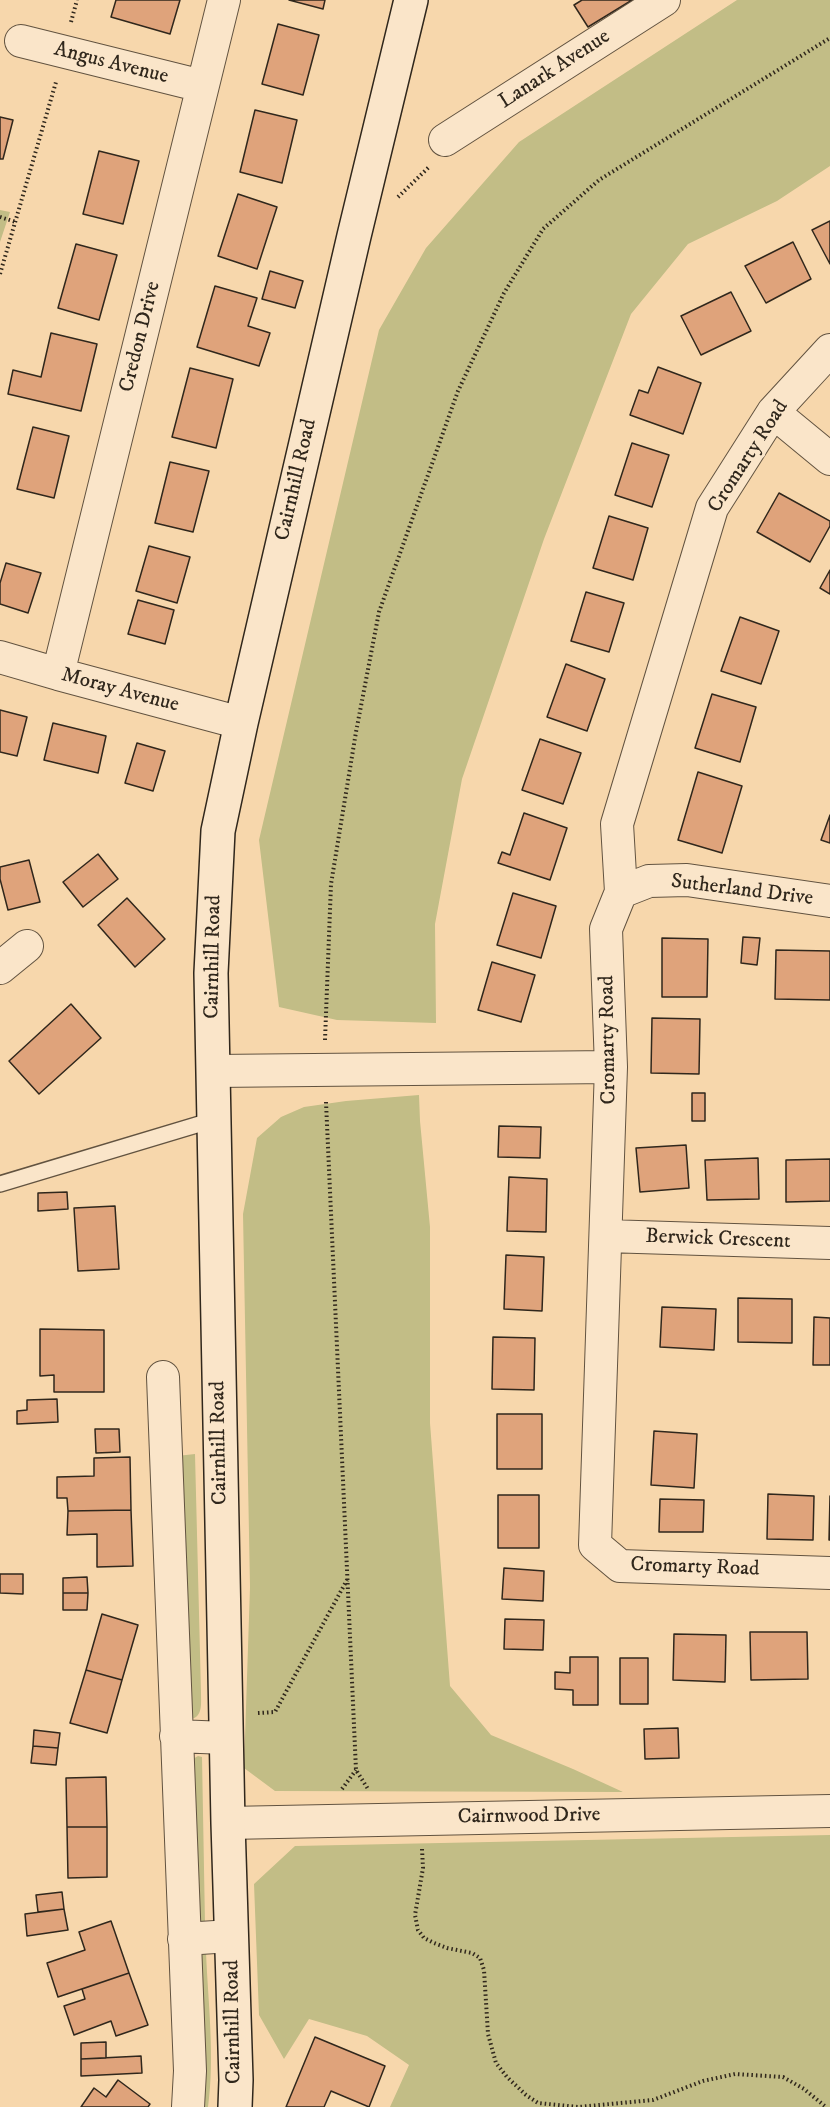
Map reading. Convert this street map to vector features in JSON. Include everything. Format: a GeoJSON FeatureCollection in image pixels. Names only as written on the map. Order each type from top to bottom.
{"type":"FeatureCollection","features":[{"type":"Feature","properties":{"kind":"main road","name":"Cairnhill Road"},"geometry":{"type":"LineString","coordinates":[[235,2107],[211,973],[218,831],[354,236],[411,0]]}},
{"type":"Feature","properties":{"kind":"street","name":"Credon Drive"},"geometry":{"type":"LineString","coordinates":[[58,674],[224,0]]}},
{"type":"Feature","properties":{"kind":"street","name":"Lanark Avenue"},"geometry":{"type":"LineString","coordinates":[[445,140],[664,0]]}},
{"type":"Feature","properties":{"kind":"street","name":"Angus Avenue"},"geometry":{"type":"LineString","coordinates":[[21,41],[202,86]]}},
{"type":"Feature","properties":{"kind":"street","name":"Cromarty Road"},"geometry":{"type":"LineString","coordinates":[[830,350],[773,412],[712,508],[616,824],[621,892],[606,929],[611,1067],[595,1545],[620,1566],[830,1573]]}},
{"type":"Feature","properties":{"kind":"street"},"geometry":{"type":"LineString","coordinates":[[773,412],[830,459]]}},
{"type":"Feature","properties":{"kind":"street","name":"Moray Avenue"},"geometry":{"type":"LineString","coordinates":[[0,657],[241,723]]}},
{"type":"Feature","properties":{"kind":"street","name":"Sutherland Drive"},"geometry":{"type":"LineString","coordinates":[[621,892],[649,881],[687,880],[830,901]]}},
{"type":"Feature","properties":{"kind":"street"},"geometry":{"type":"LineString","coordinates":[[0,968],[27,946]]}},
{"type":"Feature","properties":{"kind":"street"},"geometry":{"type":"LineString","coordinates":[[214,1071],[611,1067]]}},
{"type":"Feature","properties":{"kind":"street","name":"Berwick Crescent"},"geometry":{"type":"LineString","coordinates":[[606,1236],[830,1243]]}},
{"type":"Feature","properties":{"kind":"street"},"geometry":{"type":"LineString","coordinates":[[163,1377],[190,2071],[188,2107]]}},
{"type":"Feature","properties":{"kind":"street"},"geometry":{"type":"LineString","coordinates":[[176,1736],[226,1727]]}},
{"type":"Feature","properties":{"kind":"street","name":"Cairnwood Drive"},"geometry":{"type":"LineString","coordinates":[[228,1823],[830,1811]]}},
{"type":"Feature","properties":{"kind":"street","name":"Cairnhill Road"},"geometry":{"type":"LineString","coordinates":[[184,1939],[231,1936]]}},
{"type":"Feature","properties":{"kind":"lane"},"geometry":{"type":"LineString","coordinates":[[0,1184],[213,1120]]}},
{"type":"Feature","properties":{"kind":"path"},"geometry":{"type":"LineString","coordinates":[[826,2107],[804,2089],[783,2077],[763,2074],[735,2074],[703,2081],[653,2100],[578,2107],[538,2103],[507,2078],[496,2063],[488,2034],[484,1970],[480,1958],[462,1950],[434,1943],[424,1938],[418,1930],[415,1915],[423,1868],[422,1850],[412,1838],[387,1820],[356,1770],[324,1070],[332,884],[356,732],[379,612],[458,391],[504,293],[543,229],[599,180],[830,38]]}},
{"type":"Feature","properties":{"kind":"path"},"geometry":{"type":"LineString","coordinates":[[0,274],[64,52]]}},
{"type":"Feature","properties":{"kind":"path"},"geometry":{"type":"LineString","coordinates":[[394,200],[427,171],[445,140]]}},
{"type":"Feature","properties":{"kind":"path"},"geometry":{"type":"LineString","coordinates":[[0,217],[16,222]]}},
{"type":"Feature","properties":{"kind":"path"},"geometry":{"type":"LineString","coordinates":[[226,1727],[275,1712],[347,1580]]}},
{"type":"Feature","properties":{"kind":"shaded area"},"geometry":{"type":"Polygon","coordinates":[[[737,0],[830,0],[830,166],[777,201],[688,244],[631,314],[544,539],[462,779],[435,924],[436,1023],[337,1020],[279,1007],[259,840],[379,330],[426,248],[519,142],[737,0]]]}},
{"type":"Feature","properties":{"kind":"shaded area"},"geometry":{"type":"Polygon","coordinates":[[[0,210],[10,212],[0,242],[0,210]]]}},
{"type":"Feature","properties":{"kind":"shaded area"},"geometry":{"type":"Polygon","coordinates":[[[419,1095],[430,1227],[430,1423],[450,1686],[491,1735],[623,1792],[275,1791],[244,1768],[250,1587],[243,1214],[257,1138],[281,1117],[304,1107],[419,1095]]]}},
{"type":"Feature","properties":{"kind":"shaded area"},"geometry":{"type":"Polygon","coordinates":[[[195,1454],[201,1701],[198,1716],[191,1719],[177,1456],[195,1454]]]}},
{"type":"Feature","properties":{"kind":"shaded area"},"geometry":{"type":"Polygon","coordinates":[[[198,1756],[202,1757],[205,1924],[197,1921],[193,1759],[198,1756]]]}},
{"type":"Feature","properties":{"kind":"shaded area"},"geometry":{"type":"Polygon","coordinates":[[[830,1835],[830,2107],[390,2107],[409,2065],[367,2036],[309,2019],[284,2059],[259,2015],[254,1884],[295,1846],[830,1835]]]}},
{"type":"Feature","properties":{"kind":"shaded area"},"geometry":{"type":"Polygon","coordinates":[[[206,1952],[211,2049],[210,2088],[208,2107],[197,2107],[201,1953],[206,1952]]]}},
{"type":"Feature","properties":{"kind":"building"},"geometry":{"type":"Polygon","coordinates":[[[116,0],[180,0],[170,34],[111,17],[116,0]]]}},
{"type":"Feature","properties":{"kind":"building"},"geometry":{"type":"Polygon","coordinates":[[[289,0],[325,0],[323,9],[289,0]]]}},
{"type":"Feature","properties":{"kind":"building"},"geometry":{"type":"Polygon","coordinates":[[[582,0],[632,0],[588,27],[574,5],[582,0]]]}},
{"type":"Feature","properties":{"kind":"building"},"geometry":{"type":"Polygon","coordinates":[[[278,24],[319,35],[303,95],[262,84],[278,24]]]}},
{"type":"Feature","properties":{"kind":"building"},"geometry":{"type":"Polygon","coordinates":[[[255,110],[297,120],[282,183],[240,172],[255,110]]]}},
{"type":"Feature","properties":{"kind":"building"},"geometry":{"type":"Polygon","coordinates":[[[0,117],[13,120],[3,159],[0,159],[0,117]]]}},
{"type":"Feature","properties":{"kind":"building"},"geometry":{"type":"Polygon","coordinates":[[[99,151],[139,161],[123,224],[83,214],[99,151]]]}},
{"type":"Feature","properties":{"kind":"building"},"geometry":{"type":"Polygon","coordinates":[[[238,194],[277,207],[257,269],[218,256],[238,194]]]}},
{"type":"Feature","properties":{"kind":"building"},"geometry":{"type":"Polygon","coordinates":[[[830,221],[830,264],[812,230],[830,221]]]}},
{"type":"Feature","properties":{"kind":"building"},"geometry":{"type":"Polygon","coordinates":[[[793,242],[811,279],[766,303],[745,266],[793,242]]]}},
{"type":"Feature","properties":{"kind":"building"},"geometry":{"type":"Polygon","coordinates":[[[76,244],[117,255],[99,320],[58,308],[76,244]]]}},
{"type":"Feature","properties":{"kind":"building"},"geometry":{"type":"Polygon","coordinates":[[[270,271],[303,281],[295,308],[262,299],[270,271]]]}},
{"type":"Feature","properties":{"kind":"building"},"geometry":{"type":"Polygon","coordinates":[[[215,286],[257,298],[248,326],[270,333],[259,366],[197,347],[215,286]]]}},
{"type":"Feature","properties":{"kind":"building"},"geometry":{"type":"Polygon","coordinates":[[[731,292],[751,331],[701,355],[681,316],[731,292]]]}},
{"type":"Feature","properties":{"kind":"building"},"geometry":{"type":"Polygon","coordinates":[[[51,333],[97,344],[81,411],[8,394],[13,370],[41,377],[51,333]]]}},
{"type":"Feature","properties":{"kind":"building"},"geometry":{"type":"Polygon","coordinates":[[[658,367],[701,383],[683,434],[630,415],[639,390],[648,393],[658,367]]]}},
{"type":"Feature","properties":{"kind":"building"},"geometry":{"type":"Polygon","coordinates":[[[190,368],[233,379],[216,448],[172,437],[190,368]]]}},
{"type":"Feature","properties":{"kind":"building"},"geometry":{"type":"Polygon","coordinates":[[[33,427],[69,436],[54,498],[17,489],[33,427]]]}},
{"type":"Feature","properties":{"kind":"building"},"geometry":{"type":"Polygon","coordinates":[[[632,443],[669,455],[652,507],[615,495],[632,443]]]}},
{"type":"Feature","properties":{"kind":"building"},"geometry":{"type":"Polygon","coordinates":[[[170,462],[209,471],[193,532],[155,523],[170,462]]]}},
{"type":"Feature","properties":{"kind":"building"},"geometry":{"type":"Polygon","coordinates":[[[779,493],[830,521],[830,526],[810,562],[757,532],[779,493]]]}},
{"type":"Feature","properties":{"kind":"building"},"geometry":{"type":"Polygon","coordinates":[[[609,516],[648,528],[633,580],[593,568],[609,516]]]}},
{"type":"Feature","properties":{"kind":"building"},"geometry":{"type":"Polygon","coordinates":[[[149,546],[190,557],[177,603],[136,591],[149,546]]]}},
{"type":"Feature","properties":{"kind":"building"},"geometry":{"type":"Polygon","coordinates":[[[6,563],[41,573],[28,613],[0,604],[0,583],[6,563]]]}},
{"type":"Feature","properties":{"kind":"building"},"geometry":{"type":"Polygon","coordinates":[[[830,570],[830,594],[820,588],[830,570]]]}},
{"type":"Feature","properties":{"kind":"building"},"geometry":{"type":"Polygon","coordinates":[[[586,592],[624,603],[609,652],[571,641],[586,592]]]}},
{"type":"Feature","properties":{"kind":"building"},"geometry":{"type":"Polygon","coordinates":[[[138,600],[174,610],[165,644],[128,634],[138,600]]]}},
{"type":"Feature","properties":{"kind":"building"},"geometry":{"type":"Polygon","coordinates":[[[740,617],[779,631],[761,684],[721,671],[740,617]]]}},
{"type":"Feature","properties":{"kind":"building"},"geometry":{"type":"Polygon","coordinates":[[[566,664],[605,679],[587,731],[547,717],[566,664]]]}},
{"type":"Feature","properties":{"kind":"building"},"geometry":{"type":"Polygon","coordinates":[[[712,694],[756,707],[740,762],[695,748],[712,694]]]}},
{"type":"Feature","properties":{"kind":"building"},"geometry":{"type":"Polygon","coordinates":[[[0,710],[27,717],[17,756],[0,752],[0,710]]]}},
{"type":"Feature","properties":{"kind":"building"},"geometry":{"type":"Polygon","coordinates":[[[53,723],[106,736],[98,773],[44,760],[53,723]]]}},
{"type":"Feature","properties":{"kind":"building"},"geometry":{"type":"Polygon","coordinates":[[[540,739],[581,753],[563,804],[522,790],[540,739]]]}},
{"type":"Feature","properties":{"kind":"building"},"geometry":{"type":"Polygon","coordinates":[[[137,743],[165,751],[153,791],[125,783],[137,743]]]}},
{"type":"Feature","properties":{"kind":"building"},"geometry":{"type":"Polygon","coordinates":[[[698,772],[742,786],[722,853],[678,840],[698,772]]]}},
{"type":"Feature","properties":{"kind":"building"},"geometry":{"type":"Polygon","coordinates":[[[524,813],[567,828],[550,880],[498,863],[502,852],[510,855],[524,813]]]}},
{"type":"Feature","properties":{"kind":"building"},"geometry":{"type":"Polygon","coordinates":[[[830,815],[830,843],[821,840],[830,815]]]}},
{"type":"Feature","properties":{"kind":"building"},"geometry":{"type":"Polygon","coordinates":[[[98,854],[118,879],[83,907],[63,882],[98,854]]]}},
{"type":"Feature","properties":{"kind":"building"},"geometry":{"type":"Polygon","coordinates":[[[29,860],[40,902],[8,910],[0,879],[0,867],[29,860]]]}},
{"type":"Feature","properties":{"kind":"building"},"geometry":{"type":"Polygon","coordinates":[[[513,893],[556,906],[541,958],[497,945],[513,893]]]}},
{"type":"Feature","properties":{"kind":"building"},"geometry":{"type":"Polygon","coordinates":[[[127,898],[165,939],[135,967],[98,925],[127,898]]]}},
{"type":"Feature","properties":{"kind":"building"},"geometry":{"type":"Polygon","coordinates":[[[743,937],[760,938],[757,965],[741,963],[743,937]]]}},
{"type":"Feature","properties":{"kind":"building"},"geometry":{"type":"Polygon","coordinates":[[[662,938],[708,939],[707,997],[662,997],[662,938]]]}},
{"type":"Feature","properties":{"kind":"building"},"geometry":{"type":"Polygon","coordinates":[[[776,950],[830,951],[830,1000],[775,999],[776,950]]]}},
{"type":"Feature","properties":{"kind":"building"},"geometry":{"type":"Polygon","coordinates":[[[492,962],[535,975],[521,1022],[478,1010],[492,962]]]}},
{"type":"Feature","properties":{"kind":"building"},"geometry":{"type":"Polygon","coordinates":[[[71,1004],[101,1038],[39,1094],[9,1061],[71,1004]]]}},
{"type":"Feature","properties":{"kind":"building"},"geometry":{"type":"Polygon","coordinates":[[[652,1018],[700,1019],[699,1074],[651,1073],[652,1018]]]}},
{"type":"Feature","properties":{"kind":"building"},"geometry":{"type":"Polygon","coordinates":[[[692,1093],[705,1093],[705,1121],[692,1121],[692,1093]]]}},
{"type":"Feature","properties":{"kind":"building"},"geometry":{"type":"Polygon","coordinates":[[[499,1126],[541,1127],[540,1158],[498,1157],[499,1126]]]}},
{"type":"Feature","properties":{"kind":"building"},"geometry":{"type":"Polygon","coordinates":[[[686,1145],[689,1188],[640,1192],[636,1148],[686,1145]]]}},
{"type":"Feature","properties":{"kind":"building"},"geometry":{"type":"Polygon","coordinates":[[[758,1158],[759,1199],[707,1200],[705,1160],[758,1158]]]}},
{"type":"Feature","properties":{"kind":"building"},"geometry":{"type":"Polygon","coordinates":[[[830,1159],[830,1201],[786,1202],[786,1160],[830,1159]]]}},
{"type":"Feature","properties":{"kind":"building"},"geometry":{"type":"Polygon","coordinates":[[[509,1177],[547,1179],[546,1232],[507,1231],[509,1177]]]}},
{"type":"Feature","properties":{"kind":"building"},"geometry":{"type":"Polygon","coordinates":[[[67,1192],[68,1209],[38,1211],[38,1193],[67,1192]]]}},
{"type":"Feature","properties":{"kind":"building"},"geometry":{"type":"Polygon","coordinates":[[[115,1206],[119,1269],[78,1271],[74,1208],[115,1206]]]}},
{"type":"Feature","properties":{"kind":"building"},"geometry":{"type":"Polygon","coordinates":[[[506,1255],[544,1257],[542,1311],[504,1309],[506,1255]]]}},
{"type":"Feature","properties":{"kind":"building"},"geometry":{"type":"Polygon","coordinates":[[[738,1298],[792,1299],[792,1343],[738,1342],[738,1298]]]}},
{"type":"Feature","properties":{"kind":"building"},"geometry":{"type":"Polygon","coordinates":[[[662,1307],[716,1309],[714,1350],[660,1347],[662,1307]]]}},
{"type":"Feature","properties":{"kind":"building"},"geometry":{"type":"Polygon","coordinates":[[[814,1317],[830,1318],[830,1365],[813,1365],[814,1317]]]}},
{"type":"Feature","properties":{"kind":"building"},"geometry":{"type":"Polygon","coordinates":[[[40,1329],[104,1330],[104,1392],[54,1392],[54,1375],[40,1376],[40,1329]]]}},
{"type":"Feature","properties":{"kind":"building"},"geometry":{"type":"Polygon","coordinates":[[[493,1337],[535,1338],[534,1390],[492,1389],[493,1337]]]}},
{"type":"Feature","properties":{"kind":"building"},"geometry":{"type":"Polygon","coordinates":[[[57,1399],[58,1422],[17,1424],[17,1411],[27,1410],[27,1400],[57,1399]]]}},
{"type":"Feature","properties":{"kind":"building"},"geometry":{"type":"Polygon","coordinates":[[[497,1414],[542,1414],[542,1469],[497,1469],[497,1414]]]}},
{"type":"Feature","properties":{"kind":"building"},"geometry":{"type":"Polygon","coordinates":[[[95,1429],[119,1429],[120,1452],[96,1453],[95,1429]]]}},
{"type":"Feature","properties":{"kind":"building"},"geometry":{"type":"Polygon","coordinates":[[[654,1431],[697,1434],[694,1488],[651,1485],[654,1431]]]}},
{"type":"Feature","properties":{"kind":"building"},"geometry":{"type":"Polygon","coordinates":[[[130,1457],[131,1510],[68,1511],[67,1498],[57,1498],[57,1477],[94,1476],[94,1458],[130,1457]]]}},
{"type":"Feature","properties":{"kind":"building"},"geometry":{"type":"Polygon","coordinates":[[[768,1494],[814,1496],[813,1540],[767,1539],[768,1494]]]}},
{"type":"Feature","properties":{"kind":"building"},"geometry":{"type":"Polygon","coordinates":[[[498,1495],[539,1495],[539,1548],[498,1548],[498,1495]]]}},
{"type":"Feature","properties":{"kind":"building"},"geometry":{"type":"Polygon","coordinates":[[[660,1499],[704,1500],[703,1532],[659,1532],[660,1499]]]}},
{"type":"Feature","properties":{"kind":"building"},"geometry":{"type":"Polygon","coordinates":[[[131,1510],[133,1566],[97,1567],[97,1534],[67,1535],[68,1511],[131,1510]]]}},
{"type":"Feature","properties":{"kind":"building"},"geometry":{"type":"Polygon","coordinates":[[[504,1568],[544,1571],[543,1601],[502,1599],[504,1568]]]}},
{"type":"Feature","properties":{"kind":"building"},"geometry":{"type":"Polygon","coordinates":[[[0,1574],[23,1574],[23,1594],[0,1593],[0,1574]]]}},
{"type":"Feature","properties":{"kind":"building"},"geometry":{"type":"Polygon","coordinates":[[[87,1577],[88,1593],[63,1593],[63,1578],[87,1577]]]}},
{"type":"Feature","properties":{"kind":"building"},"geometry":{"type":"Polygon","coordinates":[[[63,1593],[88,1593],[87,1610],[63,1610],[63,1593]]]}},
{"type":"Feature","properties":{"kind":"building"},"geometry":{"type":"Polygon","coordinates":[[[102,1614],[138,1625],[122,1680],[86,1670],[102,1614]]]}},
{"type":"Feature","properties":{"kind":"building"},"geometry":{"type":"Polygon","coordinates":[[[505,1619],[544,1620],[543,1650],[504,1649],[505,1619]]]}},
{"type":"Feature","properties":{"kind":"building"},"geometry":{"type":"Polygon","coordinates":[[[750,1632],[807,1632],[808,1679],[751,1680],[750,1632]]]}},
{"type":"Feature","properties":{"kind":"building"},"geometry":{"type":"Polygon","coordinates":[[[674,1634],[726,1635],[725,1682],[673,1680],[674,1634]]]}},
{"type":"Feature","properties":{"kind":"building"},"geometry":{"type":"Polygon","coordinates":[[[570,1657],[598,1657],[598,1705],[573,1705],[573,1690],[555,1689],[555,1672],[570,1673],[570,1657]]]}},
{"type":"Feature","properties":{"kind":"building"},"geometry":{"type":"Polygon","coordinates":[[[620,1658],[648,1658],[648,1704],[620,1704],[620,1658]]]}},
{"type":"Feature","properties":{"kind":"building"},"geometry":{"type":"Polygon","coordinates":[[[86,1670],[122,1680],[107,1733],[70,1723],[86,1670]]]}},
{"type":"Feature","properties":{"kind":"building"},"geometry":{"type":"Polygon","coordinates":[[[678,1728],[679,1758],[645,1759],[644,1729],[678,1728]]]}},
{"type":"Feature","properties":{"kind":"building"},"geometry":{"type":"Polygon","coordinates":[[[34,1730],[60,1733],[58,1748],[33,1746],[34,1730]]]}},
{"type":"Feature","properties":{"kind":"building"},"geometry":{"type":"Polygon","coordinates":[[[33,1746],[58,1748],[56,1765],[31,1763],[33,1746]]]}},
{"type":"Feature","properties":{"kind":"building"},"geometry":{"type":"Polygon","coordinates":[[[106,1777],[107,1827],[67,1827],[66,1778],[106,1777]]]}},
{"type":"Feature","properties":{"kind":"building"},"geometry":{"type":"Polygon","coordinates":[[[67,1827],[107,1827],[107,1877],[68,1878],[67,1827]]]}},
{"type":"Feature","properties":{"kind":"building"},"geometry":{"type":"Polygon","coordinates":[[[62,1892],[64,1909],[38,1912],[36,1895],[62,1892]]]}},
{"type":"Feature","properties":{"kind":"building"},"geometry":{"type":"Polygon","coordinates":[[[64,1909],[68,1930],[27,1936],[25,1914],[64,1909]]]}},
{"type":"Feature","properties":{"kind":"building"},"geometry":{"type":"Polygon","coordinates":[[[111,1921],[129,1973],[58,1997],[47,1963],[85,1950],[79,1932],[111,1921]]]}},
{"type":"Feature","properties":{"kind":"building"},"geometry":{"type":"Polygon","coordinates":[[[129,1973],[148,2025],[116,2036],[111,2021],[74,2035],[64,2006],[85,1999],[82,1989],[129,1973]]]}},
{"type":"Feature","properties":{"kind":"building"},"geometry":{"type":"Polygon","coordinates":[[[315,2037],[385,2066],[369,2107],[331,2091],[324,2107],[286,2107],[315,2037]]]}},
{"type":"Feature","properties":{"kind":"building"},"geometry":{"type":"Polygon","coordinates":[[[106,2042],[106,2058],[81,2059],[81,2043],[106,2042]]]}},
{"type":"Feature","properties":{"kind":"building"},"geometry":{"type":"Polygon","coordinates":[[[141,2056],[142,2073],[81,2076],[81,2059],[141,2056]]]}},
{"type":"Feature","properties":{"kind":"building"},"geometry":{"type":"Polygon","coordinates":[[[118,2080],[150,2104],[148,2107],[81,2107],[94,2088],[106,2097],[118,2080]]]}}]}
